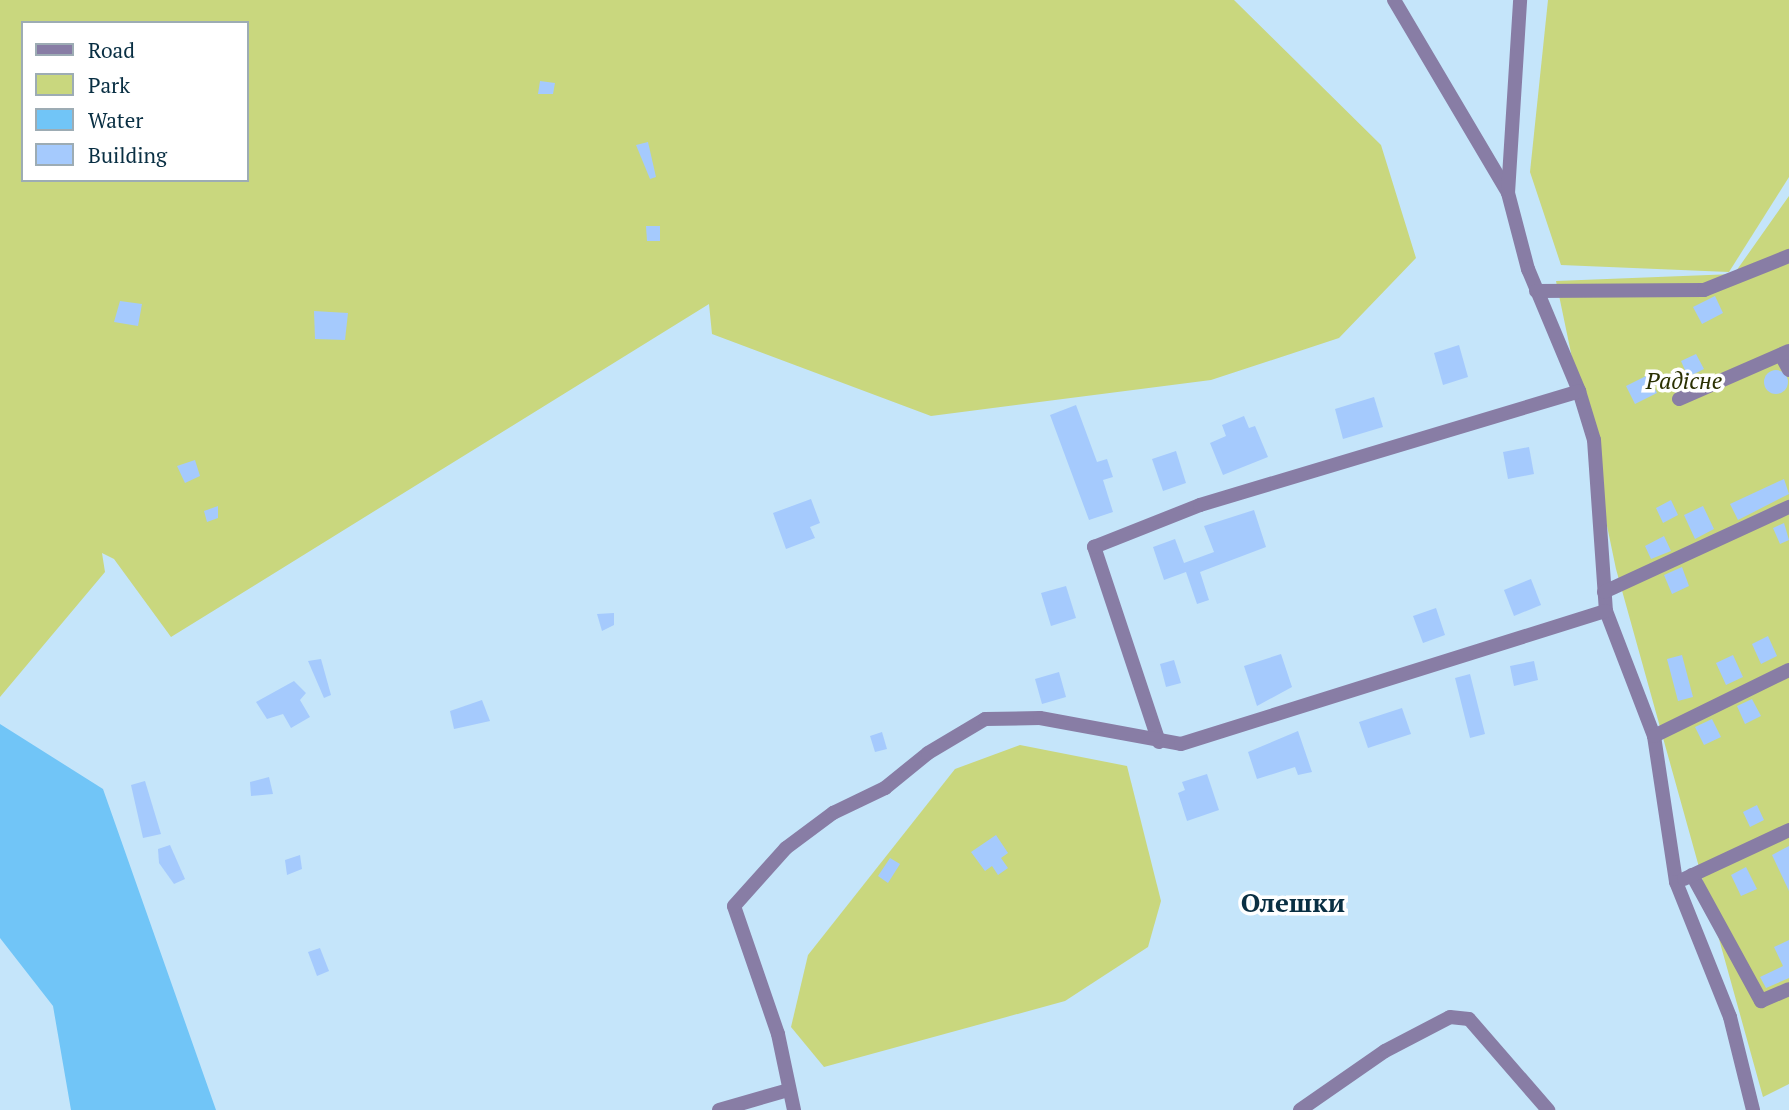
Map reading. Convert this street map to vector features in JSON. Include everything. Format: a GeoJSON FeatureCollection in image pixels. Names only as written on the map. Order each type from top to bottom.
{"type":"FeatureCollection","features":[{"type":"Feature","properties":{"kind":"street"},"geometry":{"type":"LineString","coordinates":[[1394,0],[1508,193],[1536,291],[1579,391],[1594,440],[1606,611],[1654,736],[1676,882],[1730,1017],[1753,1110]]}},
{"type":"Feature","properties":{"kind":"street"},"geometry":{"type":"LineString","coordinates":[[1508,193],[1520,0]]}},
{"type":"Feature","properties":{"kind":"street"},"geometry":{"type":"LineString","coordinates":[[1536,291],[1704,290],[1789,256]]}},
{"type":"Feature","properties":{"kind":"street"},"geometry":{"type":"LineString","coordinates":[[1679,399],[1785,353],[1789,370]]}},
{"type":"Feature","properties":{"kind":"street"},"geometry":{"type":"LineString","coordinates":[[1159,742],[1094,547],[1200,505],[1579,391]]}},
{"type":"Feature","properties":{"kind":"street"},"geometry":{"type":"LineString","coordinates":[[1604,592],[1789,507]]}},
{"type":"Feature","properties":{"kind":"street"},"geometry":{"type":"LineString","coordinates":[[794,1110],[785,1091],[778,1034],[734,906],[786,848],[985,719],[1040,718],[1181,744],[1606,611]]}},
{"type":"Feature","properties":{"kind":"street"},"geometry":{"type":"LineString","coordinates":[[1654,736],[1789,670]]}},
{"type":"Feature","properties":{"kind":"street"},"geometry":{"type":"LineString","coordinates":[[1676,882],[1789,830]]}},
{"type":"Feature","properties":{"kind":"street"},"geometry":{"type":"LineString","coordinates":[[1692,875],[1761,1001],[1789,989]]}},
{"type":"Feature","properties":{"kind":"street"},"geometry":{"type":"LineString","coordinates":[[1300,1110],[1385,1051],[1450,1017],[1469,1019],[1548,1110]]}},
{"type":"Feature","properties":{"kind":"street"},"geometry":{"type":"LineString","coordinates":[[719,1110],[785,1091]]}},
{"type":"Feature","properties":{"kind":"green space"},"geometry":{"type":"Polygon","coordinates":[[[0,0],[1234,0],[1381,145],[1416,258],[1339,338],[1211,380],[931,416],[712,334],[709,304],[171,637],[114,559],[102,553],[105,572],[0,697],[0,0]]]}},
{"type":"Feature","properties":{"kind":"green space"},"geometry":{"type":"Polygon","coordinates":[[[1548,0],[1789,0],[1789,177],[1729,272],[1561,265],[1530,172],[1548,0]]]}},
{"type":"Feature","properties":{"kind":"green space","name":"Радісне"},"geometry":{"type":"Polygon","coordinates":[[[1789,196],[1789,1084],[1763,1097],[1616,569],[1556,281],[1734,274],[1789,196]]]}},
{"type":"Feature","properties":{"kind":"green space"},"geometry":{"type":"Polygon","coordinates":[[[1020,745],[1127,766],[1161,901],[1148,947],[1065,1001],[824,1067],[791,1027],[808,955],[955,769],[1020,745]]]}},
{"type":"Feature","properties":{"kind":"water"},"geometry":{"type":"Polygon","coordinates":[[[0,724],[103,789],[216,1110],[71,1110],[53,1006],[0,938],[0,724]]]}},
{"type":"Feature","properties":{"kind":"building"},"geometry":{"type":"Polygon","coordinates":[[[540,81],[555,83],[553,94],[538,94],[540,81]]]}},
{"type":"Feature","properties":{"kind":"building"},"geometry":{"type":"Polygon","coordinates":[[[648,142],[656,177],[650,179],[636,145],[648,142]]]}},
{"type":"Feature","properties":{"kind":"building"},"geometry":{"type":"Polygon","coordinates":[[[646,226],[660,226],[660,241],[647,241],[646,226]]]}},
{"type":"Feature","properties":{"kind":"building"},"geometry":{"type":"Polygon","coordinates":[[[1715,296],[1723,313],[1702,324],[1693,307],[1715,296]]]}},
{"type":"Feature","properties":{"kind":"building"},"geometry":{"type":"Polygon","coordinates":[[[120,301],[142,304],[138,326],[114,322],[120,301]]]}},
{"type":"Feature","properties":{"kind":"building"},"geometry":{"type":"Polygon","coordinates":[[[314,311],[348,313],[345,340],[315,339],[314,311]]]}},
{"type":"Feature","properties":{"kind":"building"},"geometry":{"type":"Polygon","coordinates":[[[1459,345],[1468,377],[1443,385],[1434,353],[1459,345]]]}},
{"type":"Feature","properties":{"kind":"building"},"geometry":{"type":"Polygon","coordinates":[[[1696,354],[1704,369],[1688,377],[1681,361],[1696,354]]]}},
{"type":"Feature","properties":{"kind":"building"},"geometry":{"type":"Polygon","coordinates":[[[1776,370],[1787,377],[1788,382],[1781,393],[1776,394],[1765,387],[1764,382],[1771,371],[1776,370]]]}},
{"type":"Feature","properties":{"kind":"building"},"geometry":{"type":"Polygon","coordinates":[[[1648,375],[1657,393],[1635,404],[1626,386],[1648,375]]]}},
{"type":"Feature","properties":{"kind":"building"},"geometry":{"type":"Polygon","coordinates":[[[1374,397],[1383,427],[1343,439],[1335,409],[1374,397]]]}},
{"type":"Feature","properties":{"kind":"building"},"geometry":{"type":"Polygon","coordinates":[[[1076,405],[1097,462],[1107,459],[1113,477],[1103,480],[1113,512],[1089,520],[1050,415],[1076,405]]]}},
{"type":"Feature","properties":{"kind":"building"},"geometry":{"type":"Polygon","coordinates":[[[1244,416],[1249,428],[1255,426],[1268,457],[1223,475],[1210,443],[1226,436],[1222,425],[1244,416]]]}},
{"type":"Feature","properties":{"kind":"building"},"geometry":{"type":"Polygon","coordinates":[[[1529,447],[1534,474],[1508,479],[1503,452],[1529,447]]]}},
{"type":"Feature","properties":{"kind":"building"},"geometry":{"type":"Polygon","coordinates":[[[1176,451],[1186,483],[1163,491],[1152,459],[1176,451]]]}},
{"type":"Feature","properties":{"kind":"building"},"geometry":{"type":"Polygon","coordinates":[[[195,460],[200,476],[185,483],[177,466],[195,460]]]}},
{"type":"Feature","properties":{"kind":"building"},"geometry":{"type":"Polygon","coordinates":[[[1784,479],[1789,494],[1738,520],[1730,504],[1784,479]]]}},
{"type":"Feature","properties":{"kind":"building"},"geometry":{"type":"Polygon","coordinates":[[[811,499],[820,523],[810,527],[815,538],[786,549],[773,513],[811,499]]]}},
{"type":"Feature","properties":{"kind":"building"},"geometry":{"type":"Polygon","coordinates":[[[1671,500],[1678,515],[1663,523],[1656,508],[1671,500]]]}},
{"type":"Feature","properties":{"kind":"building"},"geometry":{"type":"Polygon","coordinates":[[[218,506],[218,518],[207,522],[204,511],[218,506]]]}},
{"type":"Feature","properties":{"kind":"building"},"geometry":{"type":"Polygon","coordinates":[[[1703,506],[1714,529],[1695,539],[1684,515],[1703,506]]]}},
{"type":"Feature","properties":{"kind":"building"},"geometry":{"type":"Polygon","coordinates":[[[1254,510],[1266,547],[1200,572],[1209,600],[1197,604],[1186,572],[1164,580],[1153,547],[1175,539],[1184,563],[1214,552],[1204,526],[1254,510]]]}},
{"type":"Feature","properties":{"kind":"building"},"geometry":{"type":"Polygon","coordinates":[[[1784,523],[1789,540],[1780,544],[1773,528],[1784,523]]]}},
{"type":"Feature","properties":{"kind":"building"},"geometry":{"type":"Polygon","coordinates":[[[1664,536],[1671,551],[1651,559],[1645,546],[1664,536]]]}},
{"type":"Feature","properties":{"kind":"building"},"geometry":{"type":"Polygon","coordinates":[[[1682,567],[1689,586],[1672,594],[1664,575],[1682,567]]]}},
{"type":"Feature","properties":{"kind":"building"},"geometry":{"type":"Polygon","coordinates":[[[1531,579],[1541,605],[1514,616],[1504,590],[1531,579]]]}},
{"type":"Feature","properties":{"kind":"building"},"geometry":{"type":"Polygon","coordinates":[[[1066,586],[1076,618],[1051,626],[1041,593],[1066,586]]]}},
{"type":"Feature","properties":{"kind":"building"},"geometry":{"type":"Polygon","coordinates":[[[1436,608],[1445,635],[1423,643],[1413,616],[1436,608]]]}},
{"type":"Feature","properties":{"kind":"building"},"geometry":{"type":"Polygon","coordinates":[[[614,613],[614,625],[602,631],[597,614],[614,613]]]}},
{"type":"Feature","properties":{"kind":"building"},"geometry":{"type":"Polygon","coordinates":[[[1768,636],[1777,656],[1761,664],[1752,644],[1768,636]]]}},
{"type":"Feature","properties":{"kind":"building"},"geometry":{"type":"Polygon","coordinates":[[[1281,654],[1292,687],[1257,706],[1244,666],[1281,654]]]}},
{"type":"Feature","properties":{"kind":"building"},"geometry":{"type":"Polygon","coordinates":[[[1682,655],[1693,697],[1678,701],[1667,659],[1682,655]]]}},
{"type":"Feature","properties":{"kind":"building"},"geometry":{"type":"Polygon","coordinates":[[[1733,655],[1743,677],[1726,685],[1716,663],[1733,655]]]}},
{"type":"Feature","properties":{"kind":"building"},"geometry":{"type":"Polygon","coordinates":[[[321,659],[331,695],[324,698],[308,661],[321,659]]]}},
{"type":"Feature","properties":{"kind":"building"},"geometry":{"type":"Polygon","coordinates":[[[1174,660],[1181,683],[1166,687],[1160,664],[1174,660]]]}},
{"type":"Feature","properties":{"kind":"building"},"geometry":{"type":"Polygon","coordinates":[[[1534,661],[1538,680],[1514,686],[1510,666],[1534,661]]]}},
{"type":"Feature","properties":{"kind":"building"},"geometry":{"type":"Polygon","coordinates":[[[1059,672],[1066,697],[1042,704],[1035,679],[1059,672]]]}},
{"type":"Feature","properties":{"kind":"building"},"geometry":{"type":"Polygon","coordinates":[[[1470,674],[1485,734],[1470,738],[1455,678],[1470,674]]]}},
{"type":"Feature","properties":{"kind":"building"},"geometry":{"type":"Polygon","coordinates":[[[294,681],[306,693],[300,700],[310,717],[291,728],[283,714],[267,719],[256,702],[294,681]]]}},
{"type":"Feature","properties":{"kind":"building"},"geometry":{"type":"Polygon","coordinates":[[[1752,699],[1761,716],[1745,724],[1737,706],[1752,699]]]}},
{"type":"Feature","properties":{"kind":"building"},"geometry":{"type":"Polygon","coordinates":[[[482,700],[490,721],[454,729],[450,711],[482,700]]]}},
{"type":"Feature","properties":{"kind":"building"},"geometry":{"type":"Polygon","coordinates":[[[1402,708],[1411,734],[1368,748],[1359,722],[1402,708]]]}},
{"type":"Feature","properties":{"kind":"building"},"geometry":{"type":"Polygon","coordinates":[[[1712,719],[1721,737],[1704,745],[1695,727],[1712,719]]]}},
{"type":"Feature","properties":{"kind":"building"},"geometry":{"type":"Polygon","coordinates":[[[1298,731],[1312,772],[1298,775],[1295,767],[1257,779],[1248,752],[1298,731]]]}},
{"type":"Feature","properties":{"kind":"building"},"geometry":{"type":"Polygon","coordinates":[[[882,732],[887,749],[875,752],[870,736],[882,732]]]}},
{"type":"Feature","properties":{"kind":"building"},"geometry":{"type":"Polygon","coordinates":[[[1207,774],[1219,810],[1187,821],[1178,793],[1185,790],[1182,782],[1207,774]]]}},
{"type":"Feature","properties":{"kind":"building"},"geometry":{"type":"Polygon","coordinates":[[[269,777],[273,794],[251,796],[250,782],[269,777]]]}},
{"type":"Feature","properties":{"kind":"building"},"geometry":{"type":"Polygon","coordinates":[[[145,781],[161,834],[143,838],[131,785],[145,781]]]}},
{"type":"Feature","properties":{"kind":"building"},"geometry":{"type":"Polygon","coordinates":[[[1757,805],[1764,820],[1750,827],[1743,812],[1757,805]]]}},
{"type":"Feature","properties":{"kind":"building"},"geometry":{"type":"Polygon","coordinates":[[[996,835],[1008,853],[1001,858],[1008,868],[998,875],[992,866],[985,871],[971,852],[996,835]]]}},
{"type":"Feature","properties":{"kind":"building"},"geometry":{"type":"Polygon","coordinates":[[[170,845],[185,879],[174,884],[159,863],[158,849],[170,845]]]}},
{"type":"Feature","properties":{"kind":"building"},"geometry":{"type":"Polygon","coordinates":[[[1789,846],[1789,891],[1772,855],[1789,846]]]}},
{"type":"Feature","properties":{"kind":"building"},"geometry":{"type":"Polygon","coordinates":[[[300,855],[302,869],[287,875],[285,860],[300,855]]]}},
{"type":"Feature","properties":{"kind":"building"},"geometry":{"type":"Polygon","coordinates":[[[890,858],[900,864],[888,883],[878,876],[890,858]]]}},
{"type":"Feature","properties":{"kind":"building"},"geometry":{"type":"Polygon","coordinates":[[[1746,867],[1757,889],[1741,896],[1731,875],[1746,867]]]}},
{"type":"Feature","properties":{"kind":"building"},"geometry":{"type":"Polygon","coordinates":[[[1789,940],[1789,978],[1766,988],[1760,977],[1783,966],[1774,947],[1789,940]]]}},
{"type":"Feature","properties":{"kind":"building"},"geometry":{"type":"Polygon","coordinates":[[[320,948],[329,971],[317,976],[308,952],[320,948]]]}},
{"type":"Feature","properties":{"kind":"district","name":"Олешки"},"geometry":{"type":"Point","coordinates":[1293,903]}}]}
